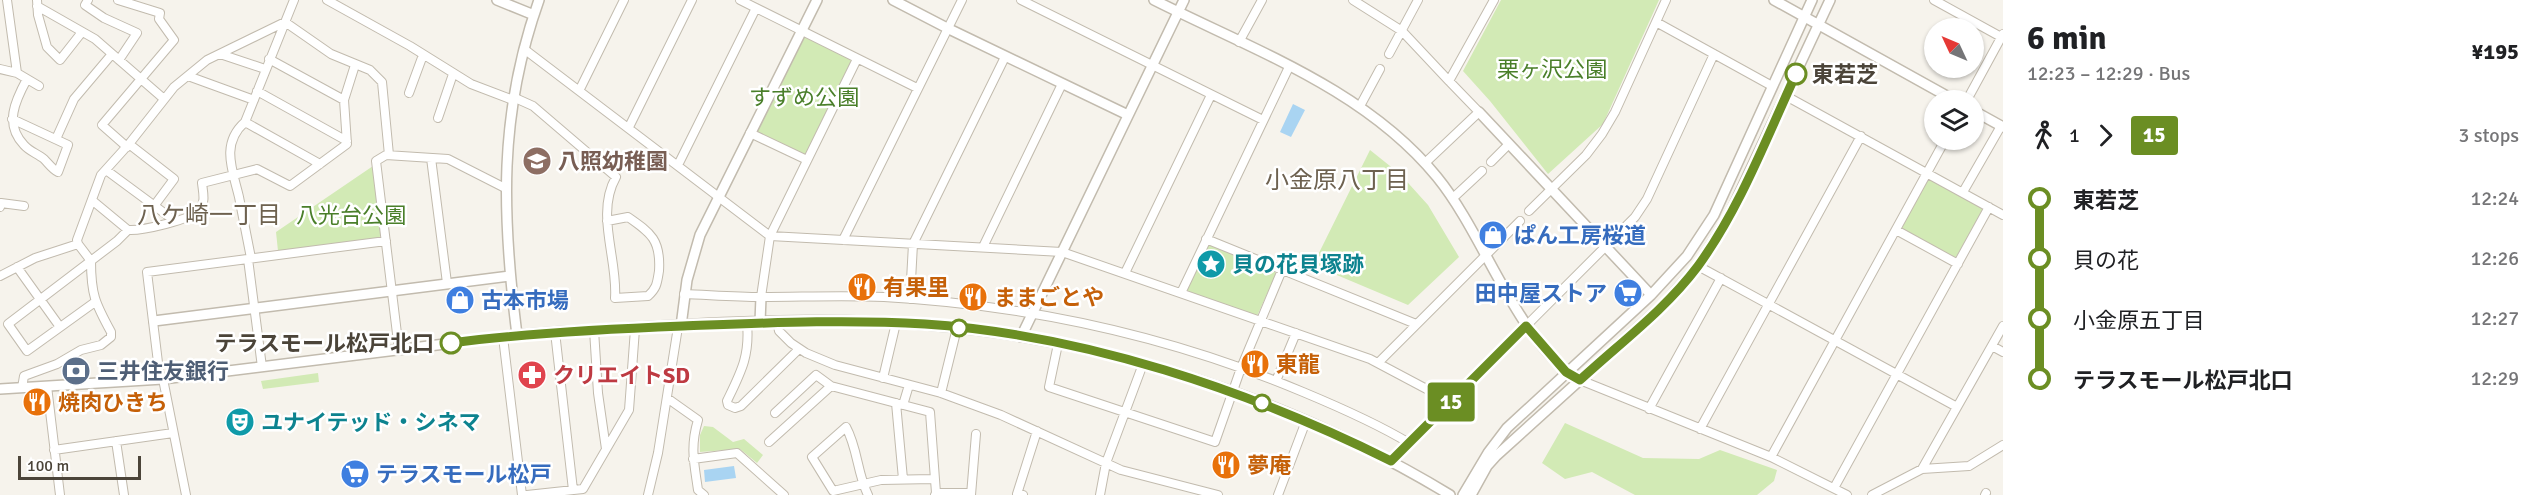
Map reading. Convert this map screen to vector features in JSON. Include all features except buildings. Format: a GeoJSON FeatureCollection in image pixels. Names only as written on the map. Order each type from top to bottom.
{"type":"FeatureCollection","features":[{"type":"Feature","properties":{"kind":"street"},"geometry":{"type":"LineString","coordinates":[[7,0],[17,74]]}},
{"type":"Feature","properties":{"kind":"street"},"geometry":{"type":"LineString","coordinates":[[56,139],[74,99],[137,33],[104,18],[85,5],[88,0]]}},
{"type":"Feature","properties":{"kind":"street"},"geometry":{"type":"LineString","coordinates":[[118,0],[160,13],[159,19],[174,40],[102,125],[174,179],[154,206]]}},
{"type":"Feature","properties":{"kind":"street"},"geometry":{"type":"LineString","coordinates":[[262,367],[249,258],[229,158],[231,143],[238,128],[245,122],[294,0]]}},
{"type":"Feature","properties":{"kind":"street"},"geometry":{"type":"LineString","coordinates":[[327,0],[471,84],[533,106],[616,177],[611,185],[607,220],[616,279],[615,298],[648,296],[657,287],[660,253],[653,237],[627,217],[607,220]]}},
{"type":"Feature","properties":{"kind":"street"},"geometry":{"type":"LineString","coordinates":[[497,0],[534,15]]}},
{"type":"Feature","properties":{"kind":"street"},"geometry":{"type":"LineString","coordinates":[[517,335],[510,276],[505,188],[513,98],[524,49],[539,0]]}},
{"type":"Feature","properties":{"kind":"street"},"geometry":{"type":"LineString","coordinates":[[580,89],[624,0]]}},
{"type":"Feature","properties":{"kind":"street"},"geometry":{"type":"LineString","coordinates":[[629,128],[692,0]]}},
{"type":"Feature","properties":{"kind":"street"},"geometry":{"type":"LineString","coordinates":[[740,0],[917,88]]}},
{"type":"Feature","properties":{"kind":"street"},"geometry":{"type":"LineString","coordinates":[[648,495],[658,453],[692,258],[718,196],[817,0]]}},
{"type":"Feature","properties":{"kind":"street"},"geometry":{"type":"LineString","coordinates":[[893,0],[1005,57],[1128,115]]}},
{"type":"Feature","properties":{"kind":"street"},"geometry":{"type":"LineString","coordinates":[[843,240],[962,0]]}},
{"type":"Feature","properties":{"kind":"street"},"geometry":{"type":"LineString","coordinates":[[1021,0],[1263,120]]}},
{"type":"Feature","properties":{"kind":"street"},"geometry":{"type":"LineString","coordinates":[[1154,0],[1289,67],[1360,106],[1389,128],[1425,163],[1453,198],[1526,326],[1566,372],[1649,409],[1771,457],[1847,495]]}},
{"type":"Feature","properties":{"kind":"street"},"geometry":{"type":"LineString","coordinates":[[1021,337],[1184,0]]}},
{"type":"Feature","properties":{"kind":"street"},"geometry":{"type":"LineString","coordinates":[[1239,42],[1262,0]]}},
{"type":"Feature","properties":{"kind":"street"},"geometry":{"type":"LineString","coordinates":[[1353,0],[1401,31],[1651,295]]}},
{"type":"Feature","properties":{"kind":"street"},"geometry":{"type":"LineString","coordinates":[[1389,54],[1418,0]]}},
{"type":"Feature","properties":{"kind":"street"},"geometry":{"type":"LineString","coordinates":[[1449,81],[1494,0]]}},
{"type":"Feature","properties":{"kind":"street"},"geometry":{"type":"LineString","coordinates":[[1529,212],[1586,155],[1602,134],[1666,0]]}},
{"type":"Feature","properties":{"kind":"street"},"geometry":{"type":"LineString","coordinates":[[1774,0],[1936,90]]}},
{"type":"Feature","properties":{"kind":"street"},"geometry":{"type":"LineString","coordinates":[[1463,495],[1488,453],[1507,428],[1651,295],[1687,256],[1714,215],[1812,0]]}},
{"type":"Feature","properties":{"kind":"street"},"geometry":{"type":"LineString","coordinates":[[1471,495],[1487,466],[1496,456],[1664,305],[1698,266],[1728,218],[1830,0]]}},
{"type":"Feature","properties":{"kind":"street"},"geometry":{"type":"LineString","coordinates":[[1934,0],[2002,36],[1972,90]]}},
{"type":"Feature","properties":{"kind":"street"},"geometry":{"type":"LineString","coordinates":[[37,3],[47,47],[60,60],[82,32]]}},
{"type":"Feature","properties":{"kind":"street"},"geometry":{"type":"LineString","coordinates":[[37,3],[116,57],[164,99]]}},
{"type":"Feature","properties":{"kind":"street"},"geometry":{"type":"LineString","coordinates":[[678,165],[756,8]]}},
{"type":"Feature","properties":{"kind":"street"},"geometry":{"type":"LineString","coordinates":[[22,388],[24,376],[57,364],[81,350],[101,345],[111,337],[111,332],[95,302],[91,284],[91,261],[77,240],[101,176],[128,146],[164,99],[207,60],[285,22]]}},
{"type":"Feature","properties":{"kind":"street"},"geometry":{"type":"LineString","coordinates":[[285,22],[331,54],[370,70],[382,82],[389,155]]}},
{"type":"Feature","properties":{"kind":"street"},"geometry":{"type":"LineString","coordinates":[[1656,22],[1772,86]]}},
{"type":"Feature","properties":{"kind":"street"},"geometry":{"type":"LineString","coordinates":[[524,49],[580,89],[770,236],[1062,252],[1378,363],[1450,402]]}},
{"type":"Feature","properties":{"kind":"street"},"geometry":{"type":"LineString","coordinates":[[220,54],[265,69]]}},
{"type":"Feature","properties":{"kind":"street"},"geometry":{"type":"LineString","coordinates":[[1391,461],[1635,217],[1647,199],[1713,54]]}},
{"type":"Feature","properties":{"kind":"street"},"geometry":{"type":"LineString","coordinates":[[409,93],[423,55]]}},
{"type":"Feature","properties":{"kind":"street"},"geometry":{"type":"LineString","coordinates":[[910,299],[913,244],[1005,57]]}},
{"type":"Feature","properties":{"kind":"street"},"geometry":{"type":"LineString","coordinates":[[269,59],[344,100]]}},
{"type":"Feature","properties":{"kind":"street"},"geometry":{"type":"LineString","coordinates":[[760,322],[761,297],[770,236],[857,59]]}},
{"type":"Feature","properties":{"kind":"street"},"geometry":{"type":"LineString","coordinates":[[93,201],[128,230],[138,230],[193,216],[201,209],[204,200],[202,183],[233,174],[261,170],[290,186],[347,144],[344,100],[356,65]]}},
{"type":"Feature","properties":{"kind":"street"},"geometry":{"type":"LineString","coordinates":[[1181,293],[1289,67]]}},
{"type":"Feature","properties":{"kind":"street"},"geometry":{"type":"LineString","coordinates":[[0,69],[17,74],[39,86]]}},
{"type":"Feature","properties":{"kind":"street"},"geometry":{"type":"LineString","coordinates":[[1360,106],[1380,69]]}},
{"type":"Feature","properties":{"kind":"street"},"geometry":{"type":"LineString","coordinates":[[438,118],[453,74]]}},
{"type":"Feature","properties":{"kind":"street"},"geometry":{"type":"LineString","coordinates":[[188,76],[254,100]]}},
{"type":"Feature","properties":{"kind":"street"},"geometry":{"type":"LineString","coordinates":[[12,119],[68,145],[58,172],[24,146],[12,125],[12,119],[18,95],[27,79]]}},
{"type":"Feature","properties":{"kind":"street"},"geometry":{"type":"LineString","coordinates":[[983,246],[1062,84]]}},
{"type":"Feature","properties":{"kind":"street"},"geometry":{"type":"LineString","coordinates":[[257,91],[347,141]]}},
{"type":"Feature","properties":{"kind":"street"},"geometry":{"type":"LineString","coordinates":[[1125,273],[1210,95]]}},
{"type":"Feature","properties":{"kind":"street"},"geometry":{"type":"LineString","coordinates":[[1786,96],[2002,213]]}},
{"type":"Feature","properties":{"kind":"street"},"geometry":{"type":"LineString","coordinates":[[1425,163],[1479,112]]}},
{"type":"Feature","properties":{"kind":"street"},"geometry":{"type":"LineString","coordinates":[[1963,192],[2002,127],[1984,117]]}},
{"type":"Feature","properties":{"kind":"street"},"geometry":{"type":"LineString","coordinates":[[245,122],[320,164]]}},
{"type":"Feature","properties":{"kind":"street"},"geometry":{"type":"LineString","coordinates":[[750,133],[807,160]]}},
{"type":"Feature","properties":{"kind":"street"},"geometry":{"type":"LineString","coordinates":[[1700,429],[1861,136]]}},
{"type":"Feature","properties":{"kind":"street"},"geometry":{"type":"LineString","coordinates":[[1491,162],[1509,144]]}},
{"type":"Feature","properties":{"kind":"street"},"geometry":{"type":"LineString","coordinates":[[1771,457],[1940,150]]}},
{"type":"Feature","properties":{"kind":"street"},"geometry":{"type":"LineString","coordinates":[[399,350],[376,161],[386,155],[448,159],[505,188]]}},
{"type":"Feature","properties":{"kind":"street"},"geometry":{"type":"LineString","coordinates":[[431,158],[447,283]]}},
{"type":"Feature","properties":{"kind":"street"},"geometry":{"type":"LineString","coordinates":[[106,170],[175,221]]}},
{"type":"Feature","properties":{"kind":"street"},"geometry":{"type":"LineString","coordinates":[[1453,198],[1482,171]]}},
{"type":"Feature","properties":{"kind":"street"},"geometry":{"type":"LineString","coordinates":[[0,207],[2,203],[24,206]]}},
{"type":"Feature","properties":{"kind":"street"},"geometry":{"type":"LineString","coordinates":[[1834,488],[1989,207]]}},
{"type":"Feature","properties":{"kind":"street"},"geometry":{"type":"LineString","coordinates":[[1378,363],[1520,221]]}},
{"type":"Feature","properties":{"kind":"street"},"geometry":{"type":"LineString","coordinates":[[95,302],[27,351],[8,324],[128,230]]}},
{"type":"Feature","properties":{"kind":"street"},"geometry":{"type":"LineString","coordinates":[[1896,230],[1958,264]]}},
{"type":"Feature","properties":{"kind":"street"},"geometry":{"type":"LineString","coordinates":[[1206,239],[1416,324]]}},
{"type":"Feature","properties":{"kind":"street"},"geometry":{"type":"LineString","coordinates":[[186,495],[162,379],[147,272],[386,241]]}},
{"type":"Feature","properties":{"kind":"street"},"geometry":{"type":"LineString","coordinates":[[0,276],[35,258],[78,244]]}},
{"type":"Feature","properties":{"kind":"street"},"geometry":{"type":"LineString","coordinates":[[1687,256],[1698,266],[1957,407]]}},
{"type":"Feature","properties":{"kind":"street"},"geometry":{"type":"LineString","coordinates":[[17,267],[60,327]]}},
{"type":"Feature","properties":{"kind":"street"},"geometry":{"type":"LineString","coordinates":[[1058,344],[1048,387],[1215,442],[1241,368],[1282,270]]}},
{"type":"Feature","properties":{"kind":"street"},"geometry":{"type":"LineString","coordinates":[[154,321],[510,276]]}},
{"type":"Feature","properties":{"kind":"street"},"geometry":{"type":"LineString","coordinates":[[1649,409],[1721,278]]}},
{"type":"Feature","properties":{"kind":"street"},"geometry":{"type":"LineString","coordinates":[[684,294],[910,299],[1032,314],[1153,341],[1241,368],[1354,415],[1409,443]]}},
{"type":"Feature","properties":{"kind":"street"},"geometry":{"type":"LineString","coordinates":[[0,389],[162,379],[555,332],[760,322],[896,323],[957,328],[1058,344],[1143,364],[1233,391],[1306,421],[1391,461],[1450,495]]}},
{"type":"Feature","properties":{"kind":"street"},"geometry":{"type":"LineString","coordinates":[[777,322],[780,333],[799,349],[835,365],[941,393],[1037,431],[1121,470],[1196,493],[1218,495]]}},
{"type":"Feature","properties":{"kind":"street"},"geometry":{"type":"LineString","coordinates":[[747,323],[749,348],[746,360],[727,401],[728,405],[735,408],[741,406],[799,349]]}},
{"type":"Feature","properties":{"kind":"street"},"geometry":{"type":"LineString","coordinates":[[883,378],[896,323]]}},
{"type":"Feature","properties":{"kind":"street"},"geometry":{"type":"LineString","coordinates":[[1923,470],[2003,326]]}},
{"type":"Feature","properties":{"kind":"street"},"geometry":{"type":"LineString","coordinates":[[941,393],[957,328]]}},
{"type":"Feature","properties":{"kind":"street"},"geometry":{"type":"LineString","coordinates":[[503,337],[524,495],[584,489],[629,410],[634,329]]}},
{"type":"Feature","properties":{"kind":"street"},"geometry":{"type":"LineString","coordinates":[[594,330],[598,393],[606,449]]}},
{"type":"Feature","properties":{"kind":"street"},"geometry":{"type":"LineString","coordinates":[[555,332],[573,490]]}},
{"type":"Feature","properties":{"kind":"street"},"geometry":{"type":"LineString","coordinates":[[1276,381],[1296,333]]}},
{"type":"Feature","properties":{"kind":"street"},"geometry":{"type":"LineString","coordinates":[[1992,346],[2003,352]]}},
{"type":"Feature","properties":{"kind":"street"},"geometry":{"type":"LineString","coordinates":[[1100,495],[1106,463],[1143,364]]}},
{"type":"Feature","properties":{"kind":"street"},"geometry":{"type":"LineString","coordinates":[[775,413],[816,375],[831,386],[930,412],[935,494],[971,494],[976,434]]}},
{"type":"Feature","properties":{"kind":"street"},"geometry":{"type":"LineString","coordinates":[[903,480],[899,404],[909,385]]}},
{"type":"Feature","properties":{"kind":"street"},"geometry":{"type":"LineString","coordinates":[[47,386],[60,495]]}},
{"type":"Feature","properties":{"kind":"street"},"geometry":{"type":"LineString","coordinates":[[769,442],[831,386]]}},
{"type":"Feature","properties":{"kind":"street"},"geometry":{"type":"LineString","coordinates":[[667,398],[698,420],[692,438],[693,459],[698,490],[704,495]]}},
{"type":"Feature","properties":{"kind":"street"},"geometry":{"type":"LineString","coordinates":[[1278,495],[1306,421]]}},
{"type":"Feature","properties":{"kind":"street"},"geometry":{"type":"LineString","coordinates":[[868,495],[863,486],[855,443],[846,427],[812,458],[833,491],[863,486],[881,480],[933,478]]}},
{"type":"Feature","properties":{"kind":"street"},"geometry":{"type":"LineString","coordinates":[[1023,495],[1017,494],[1037,431]]}},
{"type":"Feature","properties":{"kind":"street"},"geometry":{"type":"LineString","coordinates":[[54,450],[172,433]]}},
{"type":"Feature","properties":{"kind":"street"},"geometry":{"type":"LineString","coordinates":[[116,441],[124,495]]}},
{"type":"Feature","properties":{"kind":"street"},"geometry":{"type":"LineString","coordinates":[[1872,495],[1923,470],[1969,466],[2003,445]]}},
{"type":"Feature","properties":{"kind":"street"},"geometry":{"type":"LineString","coordinates":[[693,459],[737,453],[784,495]]}},
{"type":"Feature","properties":{"kind":"green space","name":"栗ヶ沢公園"},"geometry":{"type":"Polygon","coordinates":[[[1501,0],[1659,0],[1603,124],[1548,174],[1463,71],[1501,0]]]}},
{"type":"Feature","properties":{"kind":"green space","name":"すずめ公園"},"geometry":{"type":"Polygon","coordinates":[[[805,37],[850,59],[852,63],[807,154],[803,156],[757,130],[805,37]]]}},
{"type":"Feature","properties":{"kind":"green space"},"geometry":{"type":"Polygon","coordinates":[[[1370,150],[1400,174],[1428,205],[1459,257],[1408,305],[1313,265],[1370,150]]]}},
{"type":"Feature","properties":{"kind":"green space","name":"八光台公園"},"geometry":{"type":"Polygon","coordinates":[[[373,166],[381,235],[379,238],[278,251],[276,232],[373,166]]]}},
{"type":"Feature","properties":{"kind":"green space"},"geometry":{"type":"Polygon","coordinates":[[[1930,179],[1981,207],[1983,211],[1956,257],[1953,258],[1901,227],[1927,180],[1930,179]]]}},
{"type":"Feature","properties":{"kind":"green space"},"geometry":{"type":"Polygon","coordinates":[[[1209,245],[1275,271],[1276,274],[1257,316],[1188,293],[1187,288],[1206,246],[1209,245]]]}},
{"type":"Feature","properties":{"kind":"green space"},"geometry":{"type":"Polygon","coordinates":[[[318,373],[319,382],[263,389],[261,381],[318,373]]]}},
{"type":"Feature","properties":{"kind":"green space"},"geometry":{"type":"Polygon","coordinates":[[[1565,423],[1643,458],[1699,459],[1720,450],[1777,470],[1774,481],[1757,495],[1635,495],[1592,472],[1565,479],[1542,463],[1565,423]]]}},
{"type":"Feature","properties":{"kind":"green space"},"geometry":{"type":"Polygon","coordinates":[[[704,426],[713,427],[733,442],[744,439],[763,455],[757,463],[740,449],[700,452],[700,435],[704,426]]]}},
{"type":"Feature","properties":{"kind":"water"},"geometry":{"type":"Polygon","coordinates":[[[1293,104],[1305,110],[1291,137],[1280,132],[1293,104]]]}},
{"type":"Feature","properties":{"kind":"water"},"geometry":{"type":"Polygon","coordinates":[[[734,466],[736,478],[705,482],[704,470],[734,466]]]}},
{"type":"Feature","properties":{"kind":"bus line","name":"15"},"geometry":{"type":"LineString","coordinates":[[451,343],[555,332],[760,322],[826,321],[957,328],[1021,337],[1097,352],[1233,391],[1347,439],[1391,461],[1526,326],[1566,372],[1580,380],[1664,305],[1698,266],[1728,218],[1796,74]]}},
{"type":"Feature","properties":{"kind":"place","name":"東若芝"},"geometry":{"type":"Point","coordinates":[1796,74]}},
{"type":"Feature","properties":{"kind":"place","name":"八照幼稚園"},"geometry":{"type":"Point","coordinates":[537,161]}},
{"type":"Feature","properties":{"kind":"place","name":"ぱん工房桜道"},"geometry":{"type":"Point","coordinates":[1493,235]}},
{"type":"Feature","properties":{"kind":"place","name":"貝の花貝塚跡"},"geometry":{"type":"Point","coordinates":[1211,264]}},
{"type":"Feature","properties":{"kind":"place","name":"有果里"},"geometry":{"type":"Point","coordinates":[862,287]}},
{"type":"Feature","properties":{"kind":"place","name":"田中屋ストア"},"geometry":{"type":"Point","coordinates":[1628,293]}},
{"type":"Feature","properties":{"kind":"place","name":"ままごとや"},"geometry":{"type":"Point","coordinates":[973,297]}},
{"type":"Feature","properties":{"kind":"place","name":"古本市場"},"geometry":{"type":"Point","coordinates":[460,300]}},
{"type":"Feature","properties":{"kind":"place","name":"テラスモール松戸北口"},"geometry":{"type":"Point","coordinates":[451,343]}},
{"type":"Feature","properties":{"kind":"place","name":"東龍"},"geometry":{"type":"Point","coordinates":[1255,364]}},
{"type":"Feature","properties":{"kind":"place","name":"三井住友銀行"},"geometry":{"type":"Point","coordinates":[76,371]}},
{"type":"Feature","properties":{"kind":"place","name":"クリエイトSD"},"geometry":{"type":"Point","coordinates":[532,375]}},
{"type":"Feature","properties":{"kind":"place","name":"焼肉ひきち"},"geometry":{"type":"Point","coordinates":[37,402]}},
{"type":"Feature","properties":{"kind":"place","name":"ユナイテッド・シネマ"},"geometry":{"type":"Point","coordinates":[240,422]}},
{"type":"Feature","properties":{"kind":"place","name":"夢庵"},"geometry":{"type":"Point","coordinates":[1226,465]}},
{"type":"Feature","properties":{"kind":"place","name":"テラスモール松戸"},"geometry":{"type":"Point","coordinates":[355,474]}},
{"type":"Feature","properties":{"kind":"district","name":"小金原八丁目"},"geometry":{"type":"Point","coordinates":[1337,180]}},
{"type":"Feature","properties":{"kind":"district","name":"八ケ崎一丁目"},"geometry":{"type":"Point","coordinates":[209,215]}}]}
